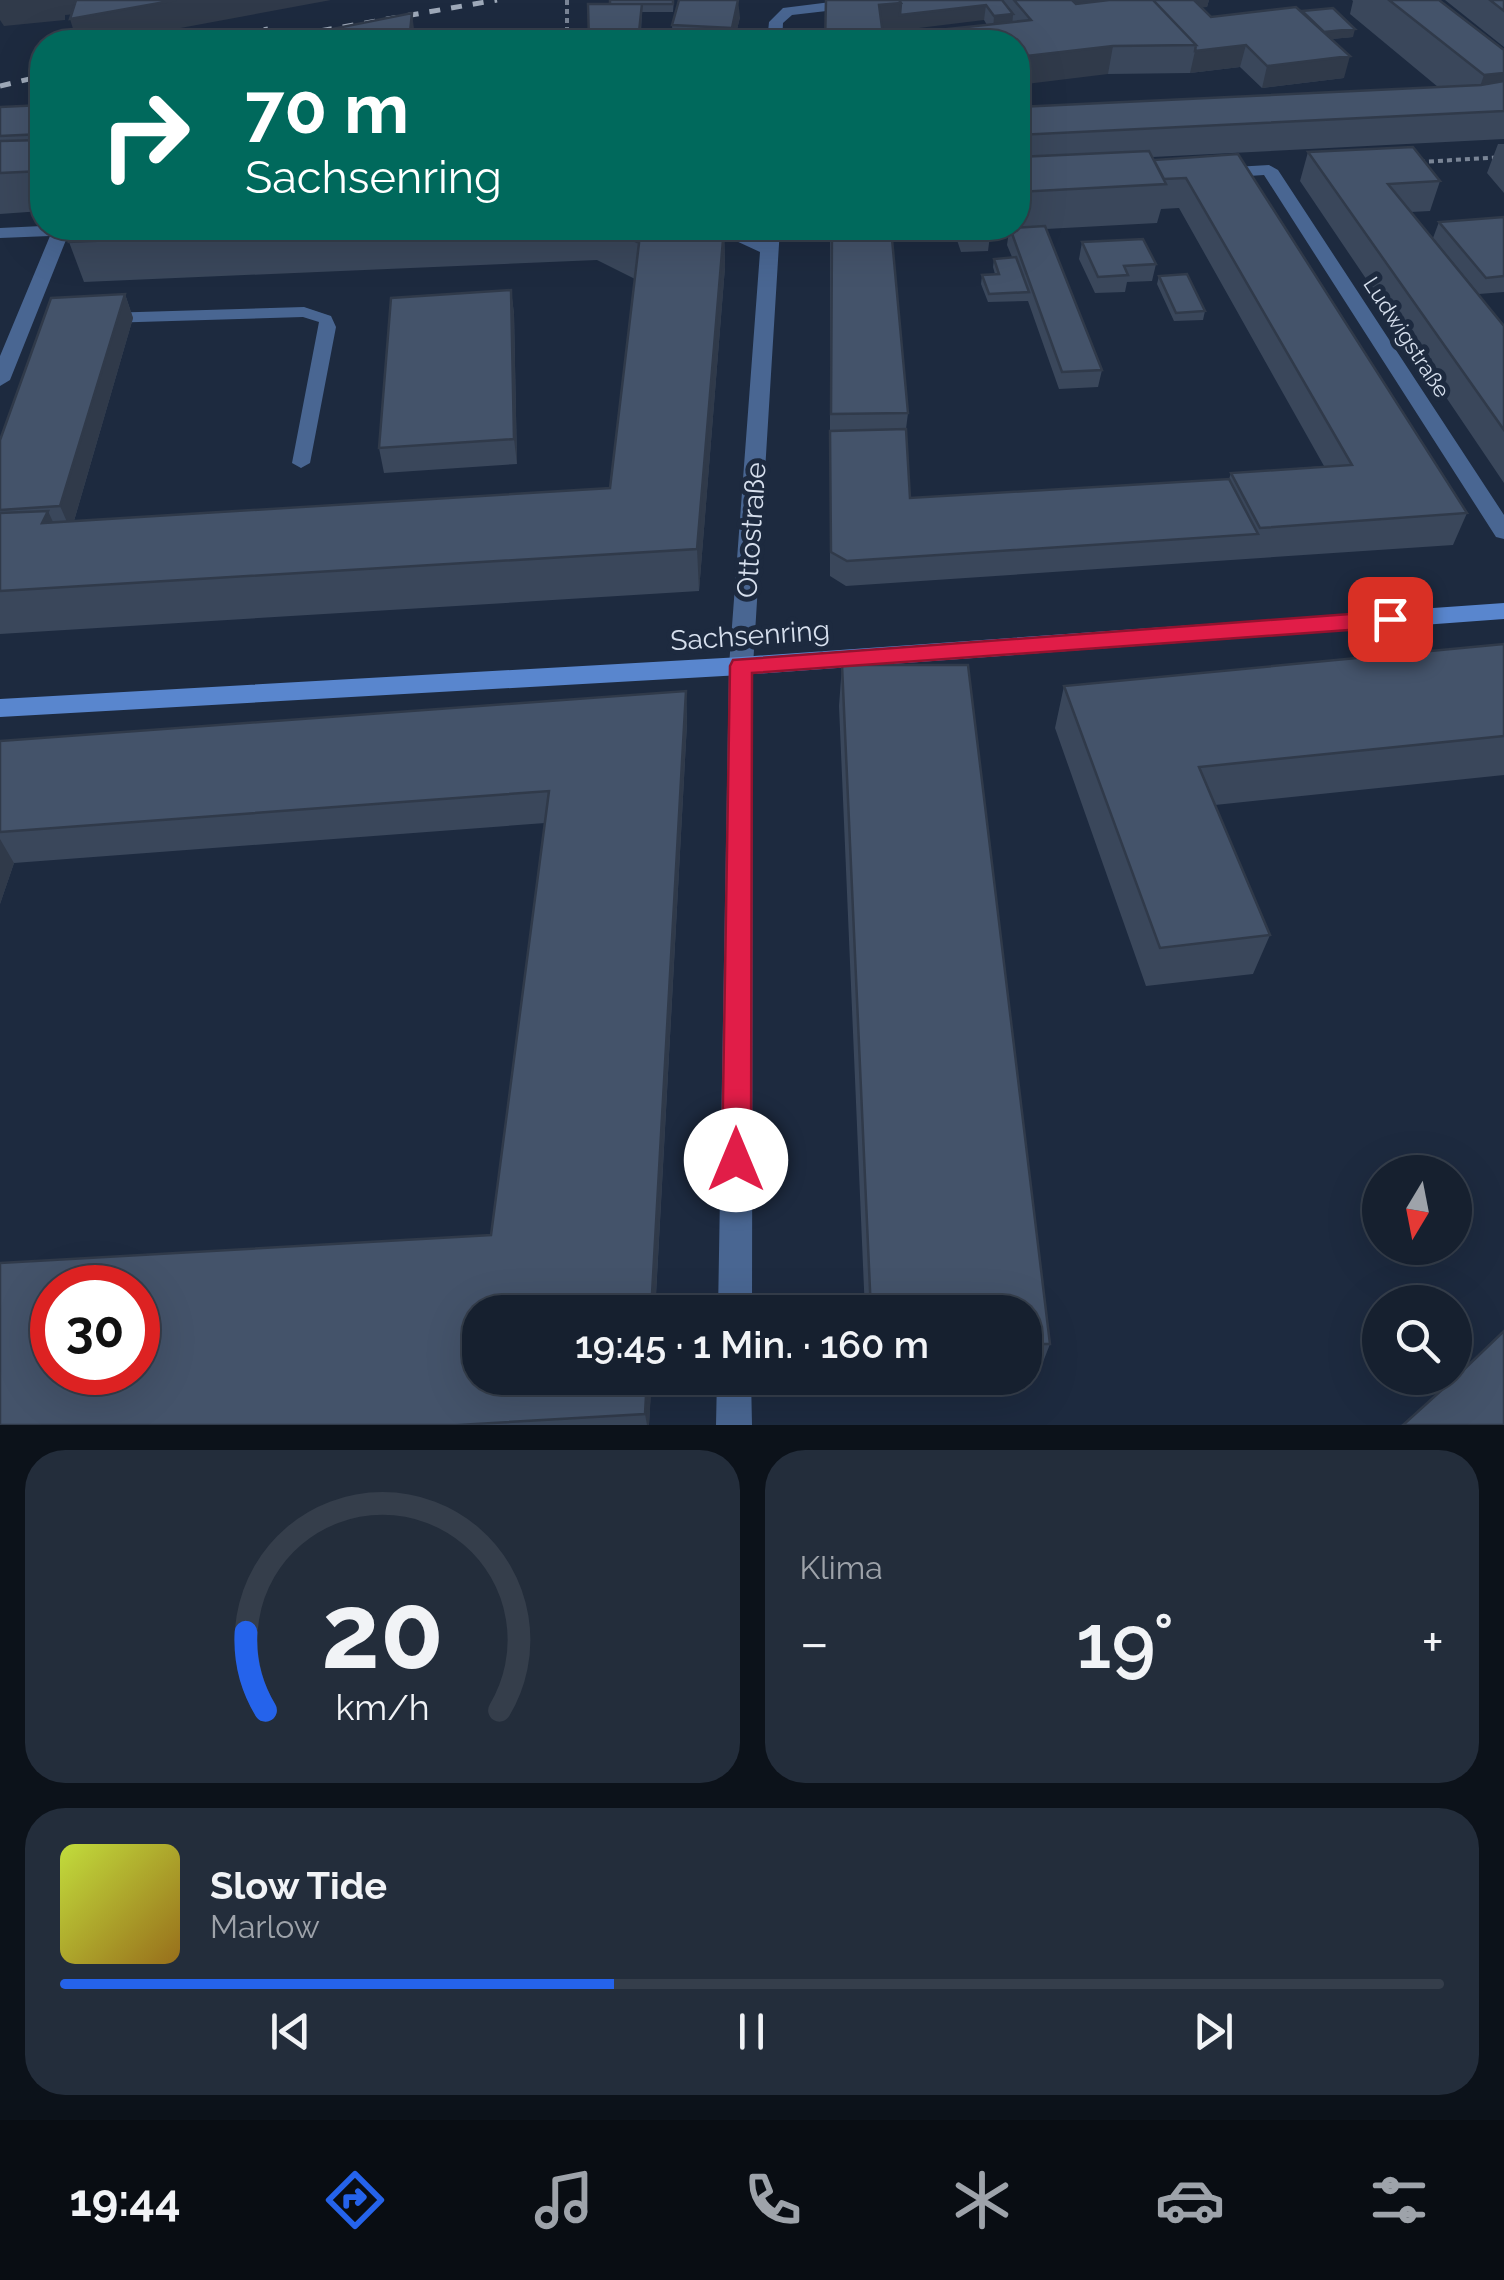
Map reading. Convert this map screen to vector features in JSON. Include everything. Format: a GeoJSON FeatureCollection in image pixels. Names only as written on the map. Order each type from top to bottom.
{"type":"FeatureCollection","features":[{"type":"Feature","properties":{"kind":"street"},"geometry":{"type":"LineString","coordinates":[[776,30],[776,22],[788,12],[887,0]]}},
{"type":"Feature","properties":{"kind":"street","name":"Ludwigstraße"},"geometry":{"type":"LineString","coordinates":[[1192,174],[1269,170],[1504,532]]}},
{"type":"Feature","properties":{"kind":"street"},"geometry":{"type":"LineString","coordinates":[[0,233],[30,232]]}},
{"type":"Feature","properties":{"kind":"street"},"geometry":{"type":"LineString","coordinates":[[0,380],[33,322],[58,240]]}},
{"type":"Feature","properties":{"kind":"street","name":"Ottostraße"},"geometry":{"type":"LineString","coordinates":[[735,1295],[741,666],[771,240]]}},
{"type":"Feature","properties":{"kind":"street","name":"Sachsenring"},"geometry":{"type":"LineString","coordinates":[[0,708],[741,666],[1504,610]]}},
{"type":"Feature","properties":{"kind":"street"},"geometry":{"type":"LineString","coordinates":[[734,1395],[734,1425]]}},
{"type":"Feature","properties":{"kind":"lane"},"geometry":{"type":"LineString","coordinates":[[81,320],[304,312],[326,319],[328,327],[300,463]]}},
{"type":"Feature","properties":{"kind":"path"},"geometry":{"type":"LineString","coordinates":[[566,30],[567,0]]}},
{"type":"Feature","properties":{"kind":"path"},"geometry":{"type":"LineString","coordinates":[[1406,162],[1504,157]]}},
{"type":"Feature","properties":{"kind":"building"},"geometry":{"type":"Polygon","coordinates":[[[76,0],[176,0],[70,19],[76,0]]]}},
{"type":"Feature","properties":{"kind":"building"},"geometry":{"type":"Polygon","coordinates":[[[610,0],[673,0],[673,4],[610,4],[610,0]]]}},
{"type":"Feature","properties":{"kind":"building"},"geometry":{"type":"Polygon","coordinates":[[[679,0],[738,0],[732,28],[672,25],[679,0]]]}},
{"type":"Feature","properties":{"kind":"building"},"geometry":{"type":"Polygon","coordinates":[[[826,0],[901,3],[879,5],[882,30],[825,30],[826,0]]]}},
{"type":"Feature","properties":{"kind":"building"},"geometry":{"type":"Polygon","coordinates":[[[899,0],[1002,0],[1013,14],[994,16],[986,5],[900,15],[899,0]]]}},
{"type":"Feature","properties":{"kind":"building"},"geometry":{"type":"Polygon","coordinates":[[[1014,0],[1072,0],[1076,4],[1153,0],[1196,45],[1113,46],[1030,56],[1030,30],[938,30],[1031,20],[1014,0]]]}},
{"type":"Feature","properties":{"kind":"building"},"geometry":{"type":"Polygon","coordinates":[[[1153,0],[1194,0],[1211,17],[1296,7],[1350,56],[1267,66],[1246,45],[1195,51],[1196,45],[1153,0]]]}},
{"type":"Feature","properties":{"kind":"building"},"geometry":{"type":"Polygon","coordinates":[[[1389,0],[1439,0],[1504,50],[1504,73],[1484,75],[1389,0]]]}},
{"type":"Feature","properties":{"kind":"building"},"geometry":{"type":"Polygon","coordinates":[[[1490,0],[1504,0],[1504,11],[1490,0]]]}},
{"type":"Feature","properties":{"kind":"building"},"geometry":{"type":"Polygon","coordinates":[[[588,4],[642,4],[639,30],[589,30],[588,4]]]}},
{"type":"Feature","properties":{"kind":"building"},"geometry":{"type":"Polygon","coordinates":[[[1333,8],[1355,29],[1324,32],[1302,11],[1333,8]]]}},
{"type":"Feature","properties":{"kind":"building"},"geometry":{"type":"Polygon","coordinates":[[[412,13],[410,30],[332,29],[412,13]]]}},
{"type":"Feature","properties":{"kind":"building"},"geometry":{"type":"Polygon","coordinates":[[[1504,81],[1504,111],[1030,134],[1030,106],[1504,81]]]}},
{"type":"Feature","properties":{"kind":"building"},"geometry":{"type":"Polygon","coordinates":[[[30,106],[30,135],[0,136],[0,107],[30,106]]]}},
{"type":"Feature","properties":{"kind":"building"},"geometry":{"type":"Polygon","coordinates":[[[30,140],[30,172],[0,173],[0,141],[30,140]]]}},
{"type":"Feature","properties":{"kind":"building"},"geometry":{"type":"Polygon","coordinates":[[[1413,147],[1440,181],[1388,184],[1504,326],[1504,430],[1308,152],[1413,147]]]}},
{"type":"Feature","properties":{"kind":"building"},"geometry":{"type":"Polygon","coordinates":[[[1149,151],[1166,184],[1030,191],[1030,156],[1149,151]]]}},
{"type":"Feature","properties":{"kind":"building"},"geometry":{"type":"Polygon","coordinates":[[[1238,154],[1467,513],[1260,528],[1231,473],[1352,465],[1186,178],[1164,179],[1154,160],[1238,154]]]}},
{"type":"Feature","properties":{"kind":"building"},"geometry":{"type":"Polygon","coordinates":[[[1504,217],[1504,276],[1486,278],[1439,222],[1504,217]]]}},
{"type":"Feature","properties":{"kind":"building"},"geometry":{"type":"Polygon","coordinates":[[[1045,226],[1102,370],[1062,372],[1014,240],[1030,240],[1030,227],[1045,226]]]}},
{"type":"Feature","properties":{"kind":"building"},"geometry":{"type":"Polygon","coordinates":[[[1143,239],[1156,264],[1124,266],[1128,275],[1098,277],[1082,242],[1143,239]]]}},
{"type":"Feature","properties":{"kind":"building"},"geometry":{"type":"Polygon","coordinates":[[[633,240],[723,240],[697,549],[0,591],[0,513],[48,511],[42,523],[610,488],[639,243],[633,240]]]}},
{"type":"Feature","properties":{"kind":"building"},"geometry":{"type":"Polygon","coordinates":[[[832,240],[892,240],[908,413],[831,414],[832,240]]]}},
{"type":"Feature","properties":{"kind":"building"},"geometry":{"type":"Polygon","coordinates":[[[1016,257],[1029,292],[989,294],[982,275],[999,274],[994,259],[1016,257]]]}},
{"type":"Feature","properties":{"kind":"building"},"geometry":{"type":"Polygon","coordinates":[[[1187,274],[1205,311],[1176,313],[1159,276],[1187,274]]]}},
{"type":"Feature","properties":{"kind":"building"},"geometry":{"type":"Polygon","coordinates":[[[511,290],[514,439],[379,448],[391,298],[511,290]]]}},
{"type":"Feature","properties":{"kind":"building"},"geometry":{"type":"Polygon","coordinates":[[[125,294],[60,506],[0,510],[0,440],[51,298],[125,294]]]}},
{"type":"Feature","properties":{"kind":"building"},"geometry":{"type":"Polygon","coordinates":[[[906,429],[910,498],[1229,479],[1258,534],[847,561],[831,552],[830,431],[906,429]]]}},
{"type":"Feature","properties":{"kind":"building"},"geometry":{"type":"Polygon","coordinates":[[[1504,644],[1504,736],[1199,767],[1270,935],[1160,948],[1064,686],[1504,644]]]}},
{"type":"Feature","properties":{"kind":"building"},"geometry":{"type":"Polygon","coordinates":[[[842,665],[968,665],[1050,1344],[1042,1344],[1042,1295],[870,1295],[842,665]]]}},
{"type":"Feature","properties":{"kind":"building"},"geometry":{"type":"Polygon","coordinates":[[[686,691],[652,1295],[462,1295],[462,1395],[646,1395],[645,1414],[458,1425],[0,1425],[0,1263],[491,1235],[549,791],[0,832],[0,741],[686,691]]]}},
{"type":"Feature","properties":{"kind":"building"},"geometry":{"type":"Polygon","coordinates":[[[1504,1331],[1504,1425],[1403,1425],[1436,1395],[1472,1395],[1472,1362],[1504,1331]]]}},
{"type":"Feature","properties":{"kind":"railway"},"geometry":{"type":"LineString","coordinates":[[325,30],[497,0]]}},
{"type":"Feature","properties":{"kind":"railway"},"geometry":{"type":"LineString","coordinates":[[263,30],[268,29]]}},
{"type":"Feature","properties":{"kind":"railway"},"geometry":{"type":"LineString","coordinates":[[0,86],[30,79]]}},
{"type":"Feature","properties":{"kind":"route"},"geometry":{"type":"LineString","coordinates":[[736,1160],[741,666],[1390,619]]}}]}
